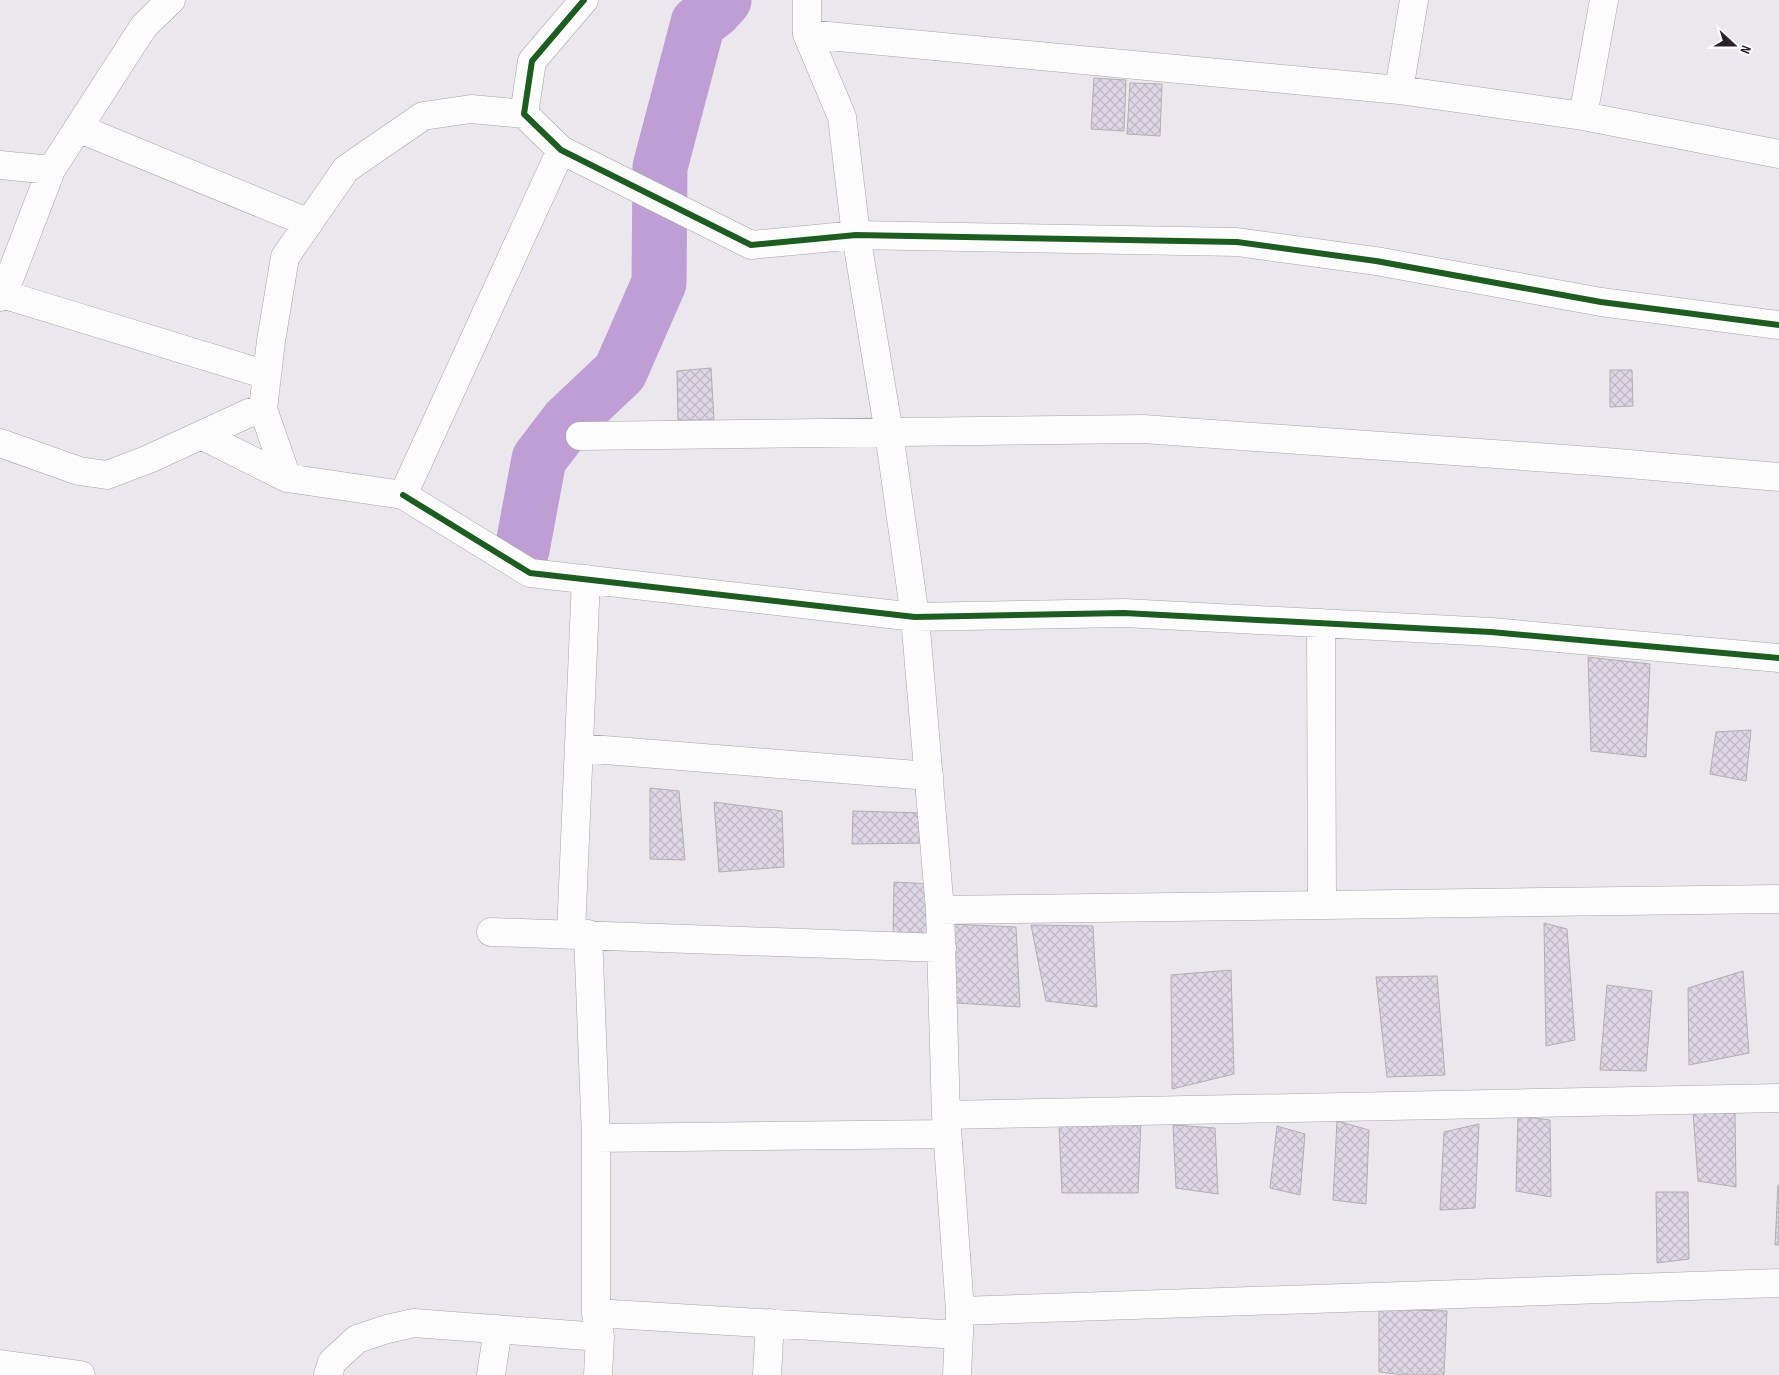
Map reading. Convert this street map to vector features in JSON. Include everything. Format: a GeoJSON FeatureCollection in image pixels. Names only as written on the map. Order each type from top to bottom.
{"type":"FeatureCollection","features":[{"type":"Feature","properties":{"kind":"street"},"geometry":{"type":"LineString","coordinates":[[171,0],[144,26],[51,170],[7,285],[1,295],[267,375]]}},
{"type":"Feature","properties":{"kind":"street"},"geometry":{"type":"LineString","coordinates":[[524,114],[532,61],[584,0]]}},
{"type":"Feature","properties":{"kind":"street"},"geometry":{"type":"LineString","coordinates":[[807,0],[807,34],[842,117],[856,235],[889,433],[915,618],[940,910],[947,1125],[959,1323],[957,1375]]}},
{"type":"Feature","properties":{"kind":"street"},"geometry":{"type":"LineString","coordinates":[[1400,90],[1414,0]]}},
{"type":"Feature","properties":{"kind":"street"},"geometry":{"type":"LineString","coordinates":[[1583,116],[1604,0]]}},
{"type":"Feature","properties":{"kind":"street"},"geometry":{"type":"LineString","coordinates":[[807,34],[1400,90],[1583,116],[1779,154]]}},
{"type":"Feature","properties":{"kind":"street"},"geometry":{"type":"LineString","coordinates":[[286,478],[263,410],[270,341],[285,257],[346,169],[423,116],[472,109],[524,114],[562,151],[751,245],[856,235],[1237,242],[1376,261],[1601,302],[1779,325]]}},
{"type":"Feature","properties":{"kind":"street"},"geometry":{"type":"LineString","coordinates":[[78,128],[309,223]]}},
{"type":"Feature","properties":{"kind":"street"},"geometry":{"type":"LineString","coordinates":[[404,495],[562,151]]}},
{"type":"Feature","properties":{"kind":"street"},"geometry":{"type":"LineString","coordinates":[[0,165],[51,170]]}},
{"type":"Feature","properties":{"kind":"street"},"geometry":{"type":"LineString","coordinates":[[0,443],[79,471],[107,475],[149,459],[249,413],[263,410]]}},
{"type":"Feature","properties":{"kind":"street"},"geometry":{"type":"LineString","coordinates":[[580,436],[1143,429],[1606,462],[1779,477]]}},
{"type":"Feature","properties":{"kind":"street"},"geometry":{"type":"LineString","coordinates":[[201,435],[286,478],[404,495],[530,573],[915,618],[1124,613],[1491,632],[1779,658]]}},
{"type":"Feature","properties":{"kind":"street"},"geometry":{"type":"LineString","coordinates":[[586,580],[578,748],[579,934],[596,1138],[598,1375]]}},
{"type":"Feature","properties":{"kind":"street"},"geometry":{"type":"LineString","coordinates":[[1321,624],[1322,905]]}},
{"type":"Feature","properties":{"kind":"street"},"geometry":{"type":"LineString","coordinates":[[578,748],[929,776]]}},
{"type":"Feature","properties":{"kind":"street"},"geometry":{"type":"LineString","coordinates":[[940,910],[1779,899]]}},
{"type":"Feature","properties":{"kind":"street"},"geometry":{"type":"LineString","coordinates":[[491,932],[942,948]]}},
{"type":"Feature","properties":{"kind":"street"},"geometry":{"type":"LineString","coordinates":[[596,1138],[1779,1098]]}},
{"type":"Feature","properties":{"kind":"street"},"geometry":{"type":"LineString","coordinates":[[328,1375],[332,1362],[357,1339],[387,1329],[414,1323],[498,1329],[598,1325],[959,1323],[1779,1283]]}},
{"type":"Feature","properties":{"kind":"street"},"geometry":{"type":"LineString","coordinates":[[767,1375],[770,1324]]}},
{"type":"Feature","properties":{"kind":"street"},"geometry":{"type":"LineString","coordinates":[[491,1375],[498,1329]]}},
{"type":"Feature","properties":{"kind":"street"},"geometry":{"type":"LineString","coordinates":[[0,1364],[81,1375]]}},
{"type":"Feature","properties":{"kind":"building"},"geometry":{"type":"Polygon","coordinates":[[[1094,78],[1126,80],[1124,131],[1091,129],[1094,78]]]}},
{"type":"Feature","properties":{"kind":"building"},"geometry":{"type":"Polygon","coordinates":[[[1130,83],[1162,84],[1160,136],[1127,134],[1130,83]]]}},
{"type":"Feature","properties":{"kind":"building"},"geometry":{"type":"Polygon","coordinates":[[[711,368],[714,420],[678,420],[677,371],[711,368]]]}},
{"type":"Feature","properties":{"kind":"building"},"geometry":{"type":"Polygon","coordinates":[[[1610,370],[1632,370],[1633,406],[1610,407],[1610,370]]]}},
{"type":"Feature","properties":{"kind":"building"},"geometry":{"type":"Polygon","coordinates":[[[1588,657],[1650,664],[1646,757],[1591,751],[1588,657]]]}},
{"type":"Feature","properties":{"kind":"building"},"geometry":{"type":"Polygon","coordinates":[[[1751,730],[1746,781],[1710,774],[1716,732],[1751,730]]]}},
{"type":"Feature","properties":{"kind":"building"},"geometry":{"type":"Polygon","coordinates":[[[650,788],[679,791],[685,860],[650,859],[650,788]]]}},
{"type":"Feature","properties":{"kind":"building"},"geometry":{"type":"Polygon","coordinates":[[[714,802],[782,811],[784,867],[719,872],[714,802]]]}},
{"type":"Feature","properties":{"kind":"building"},"geometry":{"type":"Polygon","coordinates":[[[853,811],[924,813],[925,843],[852,844],[853,811]]]}},
{"type":"Feature","properties":{"kind":"building"},"geometry":{"type":"Polygon","coordinates":[[[894,882],[932,884],[933,941],[893,938],[894,882]]]}},
{"type":"Feature","properties":{"kind":"building"},"geometry":{"type":"Polygon","coordinates":[[[1544,923],[1567,929],[1575,1040],[1546,1046],[1544,923]]]}},
{"type":"Feature","properties":{"kind":"building"},"geometry":{"type":"Polygon","coordinates":[[[950,924],[1016,927],[1020,1007],[956,1003],[950,924]]]}},
{"type":"Feature","properties":{"kind":"building"},"geometry":{"type":"Polygon","coordinates":[[[1031,925],[1093,926],[1097,1007],[1046,1001],[1031,925]]]}},
{"type":"Feature","properties":{"kind":"building"},"geometry":{"type":"Polygon","coordinates":[[[1231,970],[1234,1074],[1172,1089],[1171,975],[1231,970]]]}},
{"type":"Feature","properties":{"kind":"building"},"geometry":{"type":"Polygon","coordinates":[[[1743,971],[1749,1053],[1689,1065],[1688,988],[1743,971]]]}},
{"type":"Feature","properties":{"kind":"building"},"geometry":{"type":"Polygon","coordinates":[[[1437,976],[1445,1075],[1387,1077],[1376,977],[1437,976]]]}},
{"type":"Feature","properties":{"kind":"building"},"geometry":{"type":"Polygon","coordinates":[[[1607,985],[1652,991],[1646,1071],[1600,1070],[1607,985]]]}},
{"type":"Feature","properties":{"kind":"building"},"geometry":{"type":"Polygon","coordinates":[[[1693,1112],[1735,1113],[1736,1187],[1698,1181],[1693,1112]]]}},
{"type":"Feature","properties":{"kind":"building"},"geometry":{"type":"Polygon","coordinates":[[[1518,1116],[1550,1120],[1551,1197],[1516,1191],[1518,1116]]]}},
{"type":"Feature","properties":{"kind":"building"},"geometry":{"type":"Polygon","coordinates":[[[1141,1120],[1138,1193],[1062,1193],[1059,1125],[1141,1120]]]}},
{"type":"Feature","properties":{"kind":"building"},"geometry":{"type":"Polygon","coordinates":[[[1337,1121],[1369,1130],[1366,1204],[1333,1200],[1337,1121]]]}},
{"type":"Feature","properties":{"kind":"building"},"geometry":{"type":"Polygon","coordinates":[[[1479,1124],[1475,1208],[1440,1210],[1444,1132],[1479,1124]]]}},
{"type":"Feature","properties":{"kind":"building"},"geometry":{"type":"Polygon","coordinates":[[[1173,1125],[1215,1128],[1218,1194],[1176,1188],[1173,1125]]]}},
{"type":"Feature","properties":{"kind":"building"},"geometry":{"type":"Polygon","coordinates":[[[1277,1126],[1305,1134],[1300,1195],[1270,1188],[1277,1126]]]}},
{"type":"Feature","properties":{"kind":"building"},"geometry":{"type":"Polygon","coordinates":[[[1778,1185],[1779,1245],[1775,1245],[1778,1185]]]}},
{"type":"Feature","properties":{"kind":"building"},"geometry":{"type":"Polygon","coordinates":[[[1656,1192],[1688,1192],[1689,1259],[1657,1263],[1656,1192]]]}},
{"type":"Feature","properties":{"kind":"building"},"geometry":{"type":"Polygon","coordinates":[[[1379,1309],[1447,1311],[1444,1375],[1404,1375],[1379,1372],[1379,1309]]]}},
{"type":"Feature","properties":{"kind":"waterway"},"geometry":{"type":"LineString","coordinates":[[522,550],[539,459],[568,421],[620,372],[659,283],[660,167],[698,23],[714,11],[724,0]]}},
{"type":"Feature","properties":{"kind":"cycle path"},"geometry":{"type":"LineString","coordinates":[[584,0],[532,61],[524,114],[561,150],[751,245],[856,235],[1237,242],[1376,261],[1601,302],[1779,325]]}},
{"type":"Feature","properties":{"kind":"cycle path"},"geometry":{"type":"LineString","coordinates":[[403,495],[530,573],[915,617],[1124,613],[1491,632],[1779,658]]}}]}
